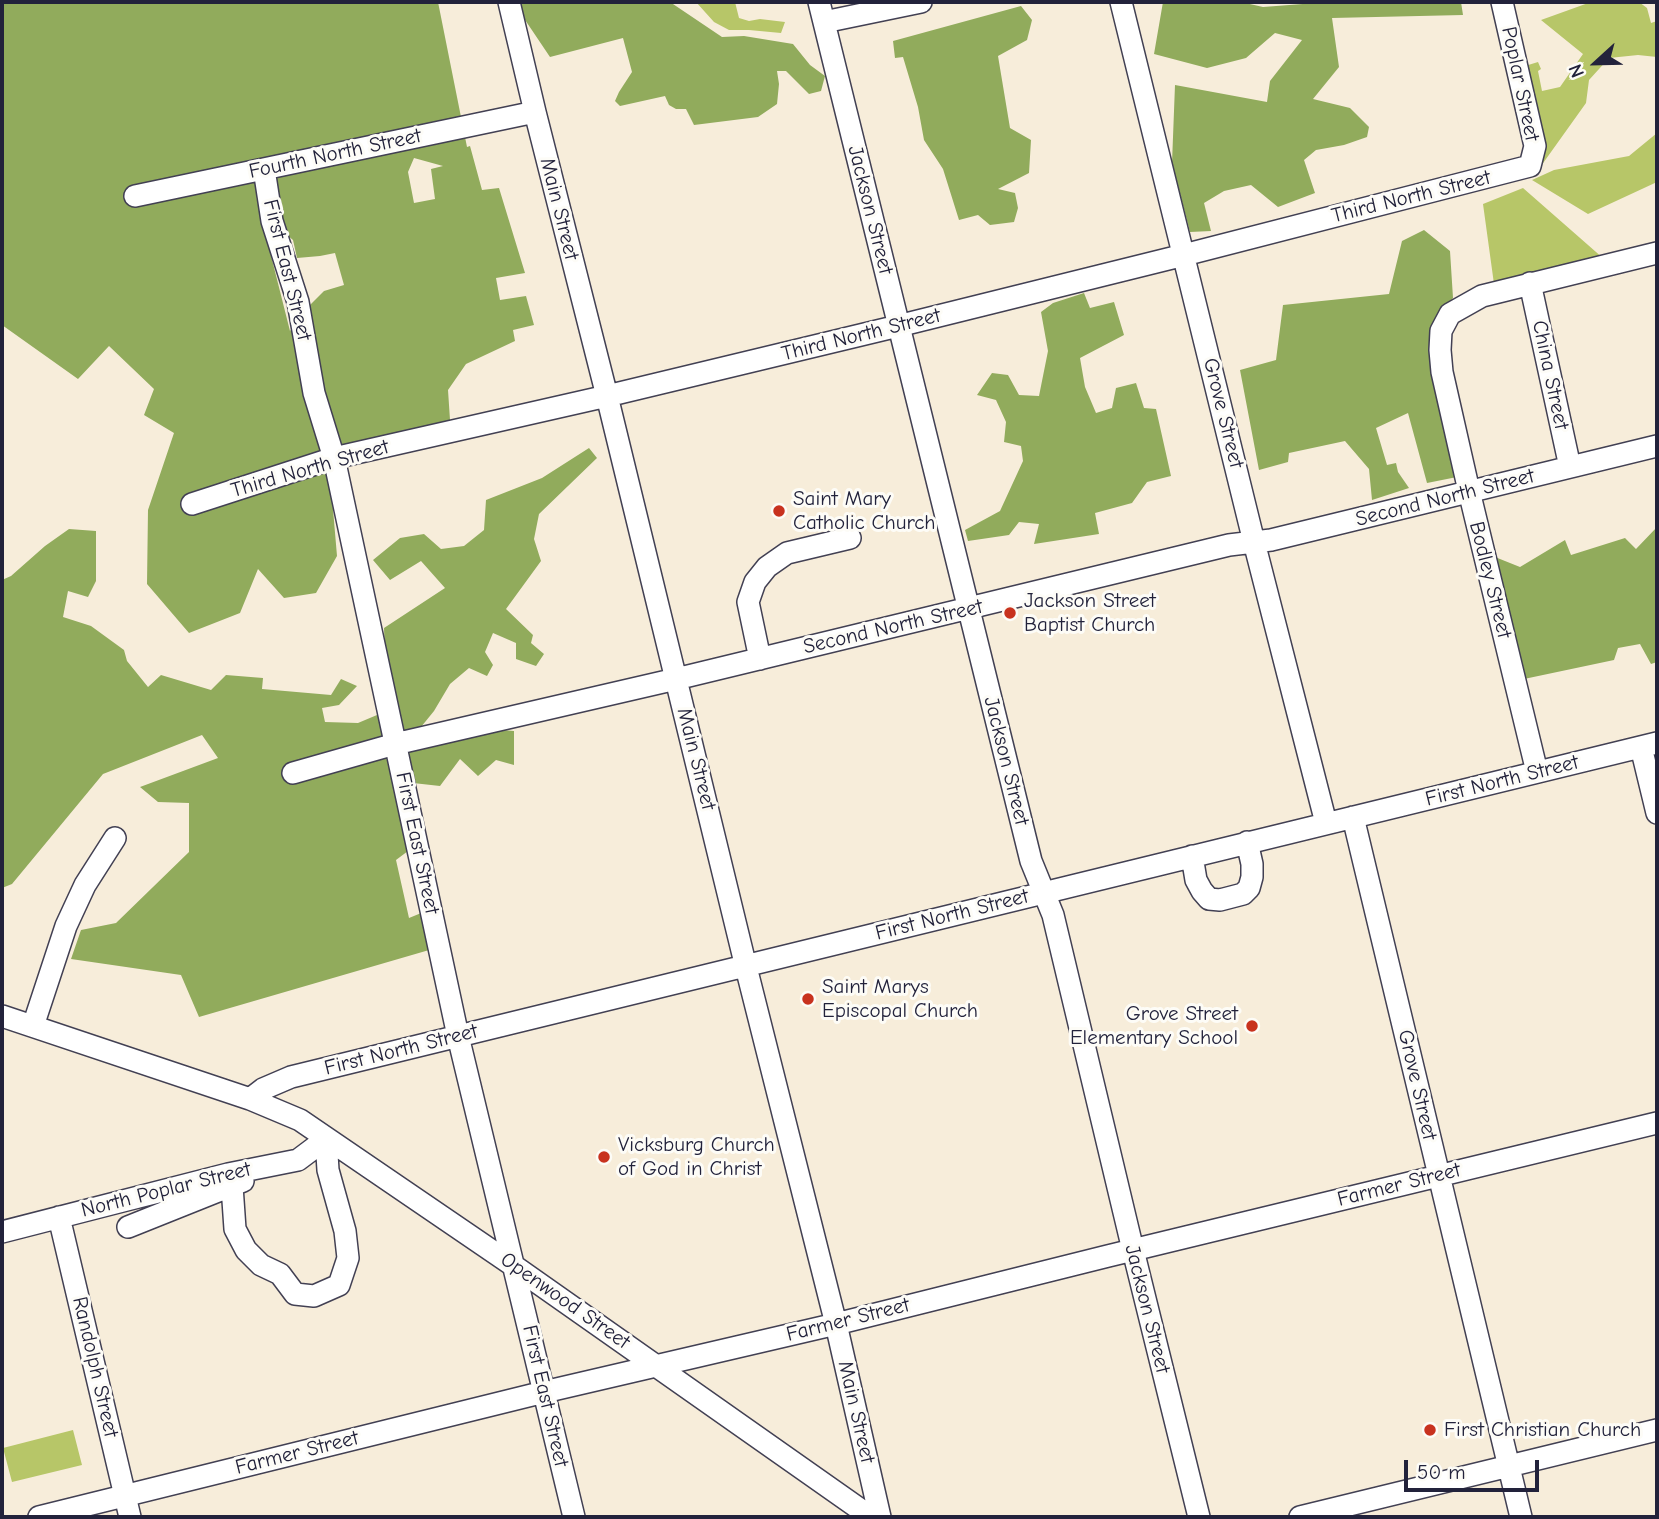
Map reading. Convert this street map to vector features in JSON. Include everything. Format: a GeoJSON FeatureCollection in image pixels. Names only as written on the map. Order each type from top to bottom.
{"type":"FeatureCollection","features":[{"type":"Feature","properties":{"kind":"street","name":"Main Street"},"geometry":{"type":"LineString","coordinates":[[509,2],[836,1324],[880,1517]]}},
{"type":"Feature","properties":{"kind":"street"},"geometry":{"type":"LineString","coordinates":[[822,12],[921,2]]}},
{"type":"Feature","properties":{"kind":"street","name":"Grove Street"},"geometry":{"type":"LineString","coordinates":[[1121,2],[1326,823]]}},
{"type":"Feature","properties":{"kind":"street","name":"Poplar Street"},"geometry":{"type":"LineString","coordinates":[[1502,2],[1535,146],[1530,166]]}},
{"type":"Feature","properties":{"kind":"street","name":"Jackson Street"},"geometry":{"type":"LineString","coordinates":[[822,12],[1031,861],[1053,915],[1199,1517]]}},
{"type":"Feature","properties":{"kind":"street","name":"Fourth North Street"},"geometry":{"type":"LineString","coordinates":[[135,196],[535,112]]}},
{"type":"Feature","properties":{"kind":"street","name":"Third North Street"},"geometry":{"type":"LineString","coordinates":[[191,505],[334,458],[898,326],[1530,166]]}},
{"type":"Feature","properties":{"kind":"street","name":"First East Street"},"geometry":{"type":"LineString","coordinates":[[264,169],[272,221],[298,302],[314,393],[334,458],[458,1036],[575,1517]]}},
{"type":"Feature","properties":{"kind":"street","name":"Bodley Street"},"geometry":{"type":"LineString","coordinates":[[1537,772],[1442,372],[1441,331],[1450,314],[1482,296],[1657,253]]}},
{"type":"Feature","properties":{"kind":"street","name":"China Street"},"geometry":{"type":"LineString","coordinates":[[1530,283],[1570,467]]}},
{"type":"Feature","properties":{"kind":"street","name":"Second North Street"},"geometry":{"type":"LineString","coordinates":[[293,773],[395,744],[676,680],[1228,545],[1271,540],[1657,446]]}},
{"type":"Feature","properties":{"kind":"street"},"geometry":{"type":"LineString","coordinates":[[760,659],[748,602],[755,582],[767,567],[787,553],[850,538]]}},
{"type":"Feature","properties":{"kind":"street"},"geometry":{"type":"LineString","coordinates":[[1649,745],[1657,813]]}},
{"type":"Feature","properties":{"kind":"street","name":"First North Street"},"geometry":{"type":"LineString","coordinates":[[250,1099],[263,1089],[291,1077],[1649,745]]}},
{"type":"Feature","properties":{"kind":"street","name":"Grove Street"},"geometry":{"type":"LineString","coordinates":[[1353,817],[1521,1517]]}},
{"type":"Feature","properties":{"kind":"street"},"geometry":{"type":"LineString","coordinates":[[33,1026],[66,926],[85,886],[115,838]]}},
{"type":"Feature","properties":{"kind":"street"},"geometry":{"type":"LineString","coordinates":[[1192,856],[1196,880],[1202,891],[1209,898],[1220,900],[1243,894],[1249,888],[1252,864],[1247,842]]}},
{"type":"Feature","properties":{"kind":"street","name":"Openwood Street"},"geometry":{"type":"LineString","coordinates":[[2,1016],[250,1099],[300,1120],[514,1266],[871,1517]]}},
{"type":"Feature","properties":{"kind":"street","name":"Farmer Street"},"geometry":{"type":"LineString","coordinates":[[39,1517],[128,1507],[544,1392],[836,1324],[1657,1123]]}},
{"type":"Feature","properties":{"kind":"street"},"geometry":{"type":"LineString","coordinates":[[232,1186],[235,1229],[246,1250],[261,1265],[280,1274],[295,1294],[314,1296],[339,1285],[348,1258],[345,1231],[328,1170],[326,1139]]}},
{"type":"Feature","properties":{"kind":"street","name":"North Poplar Street"},"geometry":{"type":"LineString","coordinates":[[2,1232],[228,1174],[298,1160],[326,1139]]}},
{"type":"Feature","properties":{"kind":"street"},"geometry":{"type":"LineString","coordinates":[[128,1227],[298,1160]]}},
{"type":"Feature","properties":{"kind":"street","name":"Randolph Street"},"geometry":{"type":"LineString","coordinates":[[60,1217],[128,1507]]}},
{"type":"Feature","properties":{"kind":"street"},"geometry":{"type":"LineString","coordinates":[[1300,1517],[1657,1430]]}},
{"type":"Feature","properties":{"kind":"green space"},"geometry":{"type":"Polygon","coordinates":[[[2,2],[438,2],[467,147],[470,146],[482,190],[499,188],[525,273],[496,278],[500,300],[526,296],[534,325],[513,330],[515,341],[466,364],[448,390],[450,420],[346,446],[329,437],[301,314],[324,291],[344,285],[335,253],[297,258],[293,240],[262,214],[256,196],[290,331],[299,319],[327,439],[337,556],[316,593],[284,598],[258,569],[240,613],[189,633],[147,584],[148,510],[174,433],[144,415],[154,389],[109,346],[78,379],[2,325],[2,2]],[[414,158],[408,172],[414,203],[435,199],[431,169],[443,166],[414,158]]]}},
{"type":"Feature","properties":{"kind":"green space"},"geometry":{"type":"Polygon","coordinates":[[[513,2],[670,2],[722,37],[744,36],[793,44],[810,65],[825,76],[821,91],[809,94],[786,71],[777,71],[777,104],[758,117],[694,125],[686,109],[676,109],[669,105],[665,96],[620,106],[615,101],[632,72],[623,38],[550,57],[513,2]]]}},
{"type":"Feature","properties":{"kind":"green space"},"geometry":{"type":"Polygon","coordinates":[[[696,2],[735,2],[739,18],[749,21],[760,19],[785,22],[781,33],[729,30],[714,22],[696,2]]]}},
{"type":"Feature","properties":{"kind":"green space"},"geometry":{"type":"Polygon","coordinates":[[[1163,2],[1241,2],[1263,7],[1329,2],[1461,2],[1463,15],[1332,18],[1339,67],[1313,99],[1350,108],[1369,127],[1367,137],[1316,150],[1304,160],[1315,193],[1278,207],[1251,185],[1224,191],[1204,203],[1211,231],[1190,232],[1172,163],[1175,85],[1267,102],[1270,81],[1302,40],[1275,33],[1246,58],[1207,68],[1154,54],[1163,2]]]}},
{"type":"Feature","properties":{"kind":"green space"},"geometry":{"type":"Polygon","coordinates":[[[1591,2],[1639,2],[1647,8],[1651,23],[1657,21],[1657,57],[1638,55],[1609,58],[1589,80],[1586,103],[1536,173],[1525,66],[1538,62],[1542,91],[1560,87],[1583,54],[1541,20],[1591,2]]]}},
{"type":"Feature","properties":{"kind":"green space"},"geometry":{"type":"Polygon","coordinates":[[[1021,6],[1032,20],[1027,40],[998,56],[1010,128],[1031,140],[1029,173],[998,189],[1015,193],[1018,208],[1014,222],[990,225],[978,215],[959,220],[943,169],[924,140],[918,107],[903,57],[895,58],[893,41],[1021,6]]]}},
{"type":"Feature","properties":{"kind":"green space"},"geometry":{"type":"Polygon","coordinates":[[[1657,133],[1657,182],[1588,214],[1532,180],[1554,170],[1629,156],[1657,133]]]}},
{"type":"Feature","properties":{"kind":"green space"},"geometry":{"type":"Polygon","coordinates":[[[1523,188],[1604,259],[1494,284],[1483,204],[1523,188]]]}},
{"type":"Feature","properties":{"kind":"green space"},"geometry":{"type":"Polygon","coordinates":[[[1424,230],[1450,251],[1453,298],[1441,314],[1457,477],[1427,483],[1408,413],[1376,428],[1387,465],[1396,463],[1398,472],[1409,488],[1372,500],[1369,469],[1345,441],[1289,453],[1288,462],[1259,470],[1240,370],[1276,360],[1283,305],[1389,294],[1402,241],[1424,230]]]}},
{"type":"Feature","properties":{"kind":"green space"},"geometry":{"type":"Polygon","coordinates":[[[1084,293],[1090,308],[1114,302],[1124,335],[1080,358],[1085,387],[1096,413],[1112,408],[1116,388],[1136,383],[1144,408],[1156,409],[1171,476],[1147,482],[1132,503],[1095,513],[1099,534],[1034,544],[1039,524],[1019,522],[1009,535],[968,541],[965,530],[1000,511],[1023,461],[1021,446],[1004,442],[1006,422],[996,400],[977,395],[992,373],[1008,375],[1019,395],[1039,396],[1048,351],[1041,312],[1053,303],[1084,293]]]}},
{"type":"Feature","properties":{"kind":"green space"},"geometry":{"type":"Polygon","coordinates":[[[589,448],[597,458],[539,514],[534,539],[541,561],[506,609],[533,635],[531,643],[544,654],[536,666],[516,659],[516,643],[493,633],[485,652],[493,665],[487,676],[469,668],[450,684],[421,727],[381,748],[390,766],[437,733],[465,727],[514,731],[514,765],[496,760],[478,776],[460,759],[440,786],[413,783],[416,845],[396,860],[409,918],[431,909],[436,948],[199,1017],[181,975],[71,959],[81,930],[116,923],[189,852],[189,803],[158,802],[140,787],[218,758],[202,735],[103,774],[12,884],[2,888],[2,580],[11,576],[45,546],[69,529],[96,531],[96,581],[88,597],[68,591],[63,617],[91,626],[124,650],[127,661],[148,687],[161,675],[211,690],[226,675],[263,678],[262,689],[331,695],[341,679],[357,686],[339,705],[322,708],[325,722],[358,723],[377,715],[385,659],[384,628],[445,588],[421,561],[390,580],[373,560],[400,538],[424,534],[441,549],[464,546],[484,530],[486,500],[542,478],[589,448]]]}},
{"type":"Feature","properties":{"kind":"green space"},"geometry":{"type":"Polygon","coordinates":[[[1657,527],[1657,662],[1651,664],[1640,644],[1618,648],[1614,660],[1524,679],[1495,557],[1520,567],[1565,540],[1571,555],[1625,538],[1636,549],[1657,527]]]}},
{"type":"Feature","properties":{"kind":"green space"},"geometry":{"type":"Polygon","coordinates":[[[73,1430],[82,1465],[12,1482],[3,1448],[73,1430]]]}},
{"type":"Feature","properties":{"kind":"place","name":"Saint Mary Catholic Church"},"geometry":{"type":"Point","coordinates":[779,511]}},
{"type":"Feature","properties":{"kind":"place","name":"Jackson Street Baptist Church"},"geometry":{"type":"Point","coordinates":[1010,613]}},
{"type":"Feature","properties":{"kind":"place","name":"Saint Marys Episcopal Church"},"geometry":{"type":"Point","coordinates":[808,999]}},
{"type":"Feature","properties":{"kind":"place","name":"Grove Street Elementary School"},"geometry":{"type":"Point","coordinates":[1252,1026]}},
{"type":"Feature","properties":{"kind":"place","name":"Vicksburg Church of God in Christ"},"geometry":{"type":"Point","coordinates":[604,1157]}},
{"type":"Feature","properties":{"kind":"place","name":"First Christian Church"},"geometry":{"type":"Point","coordinates":[1430,1430]}}]}
